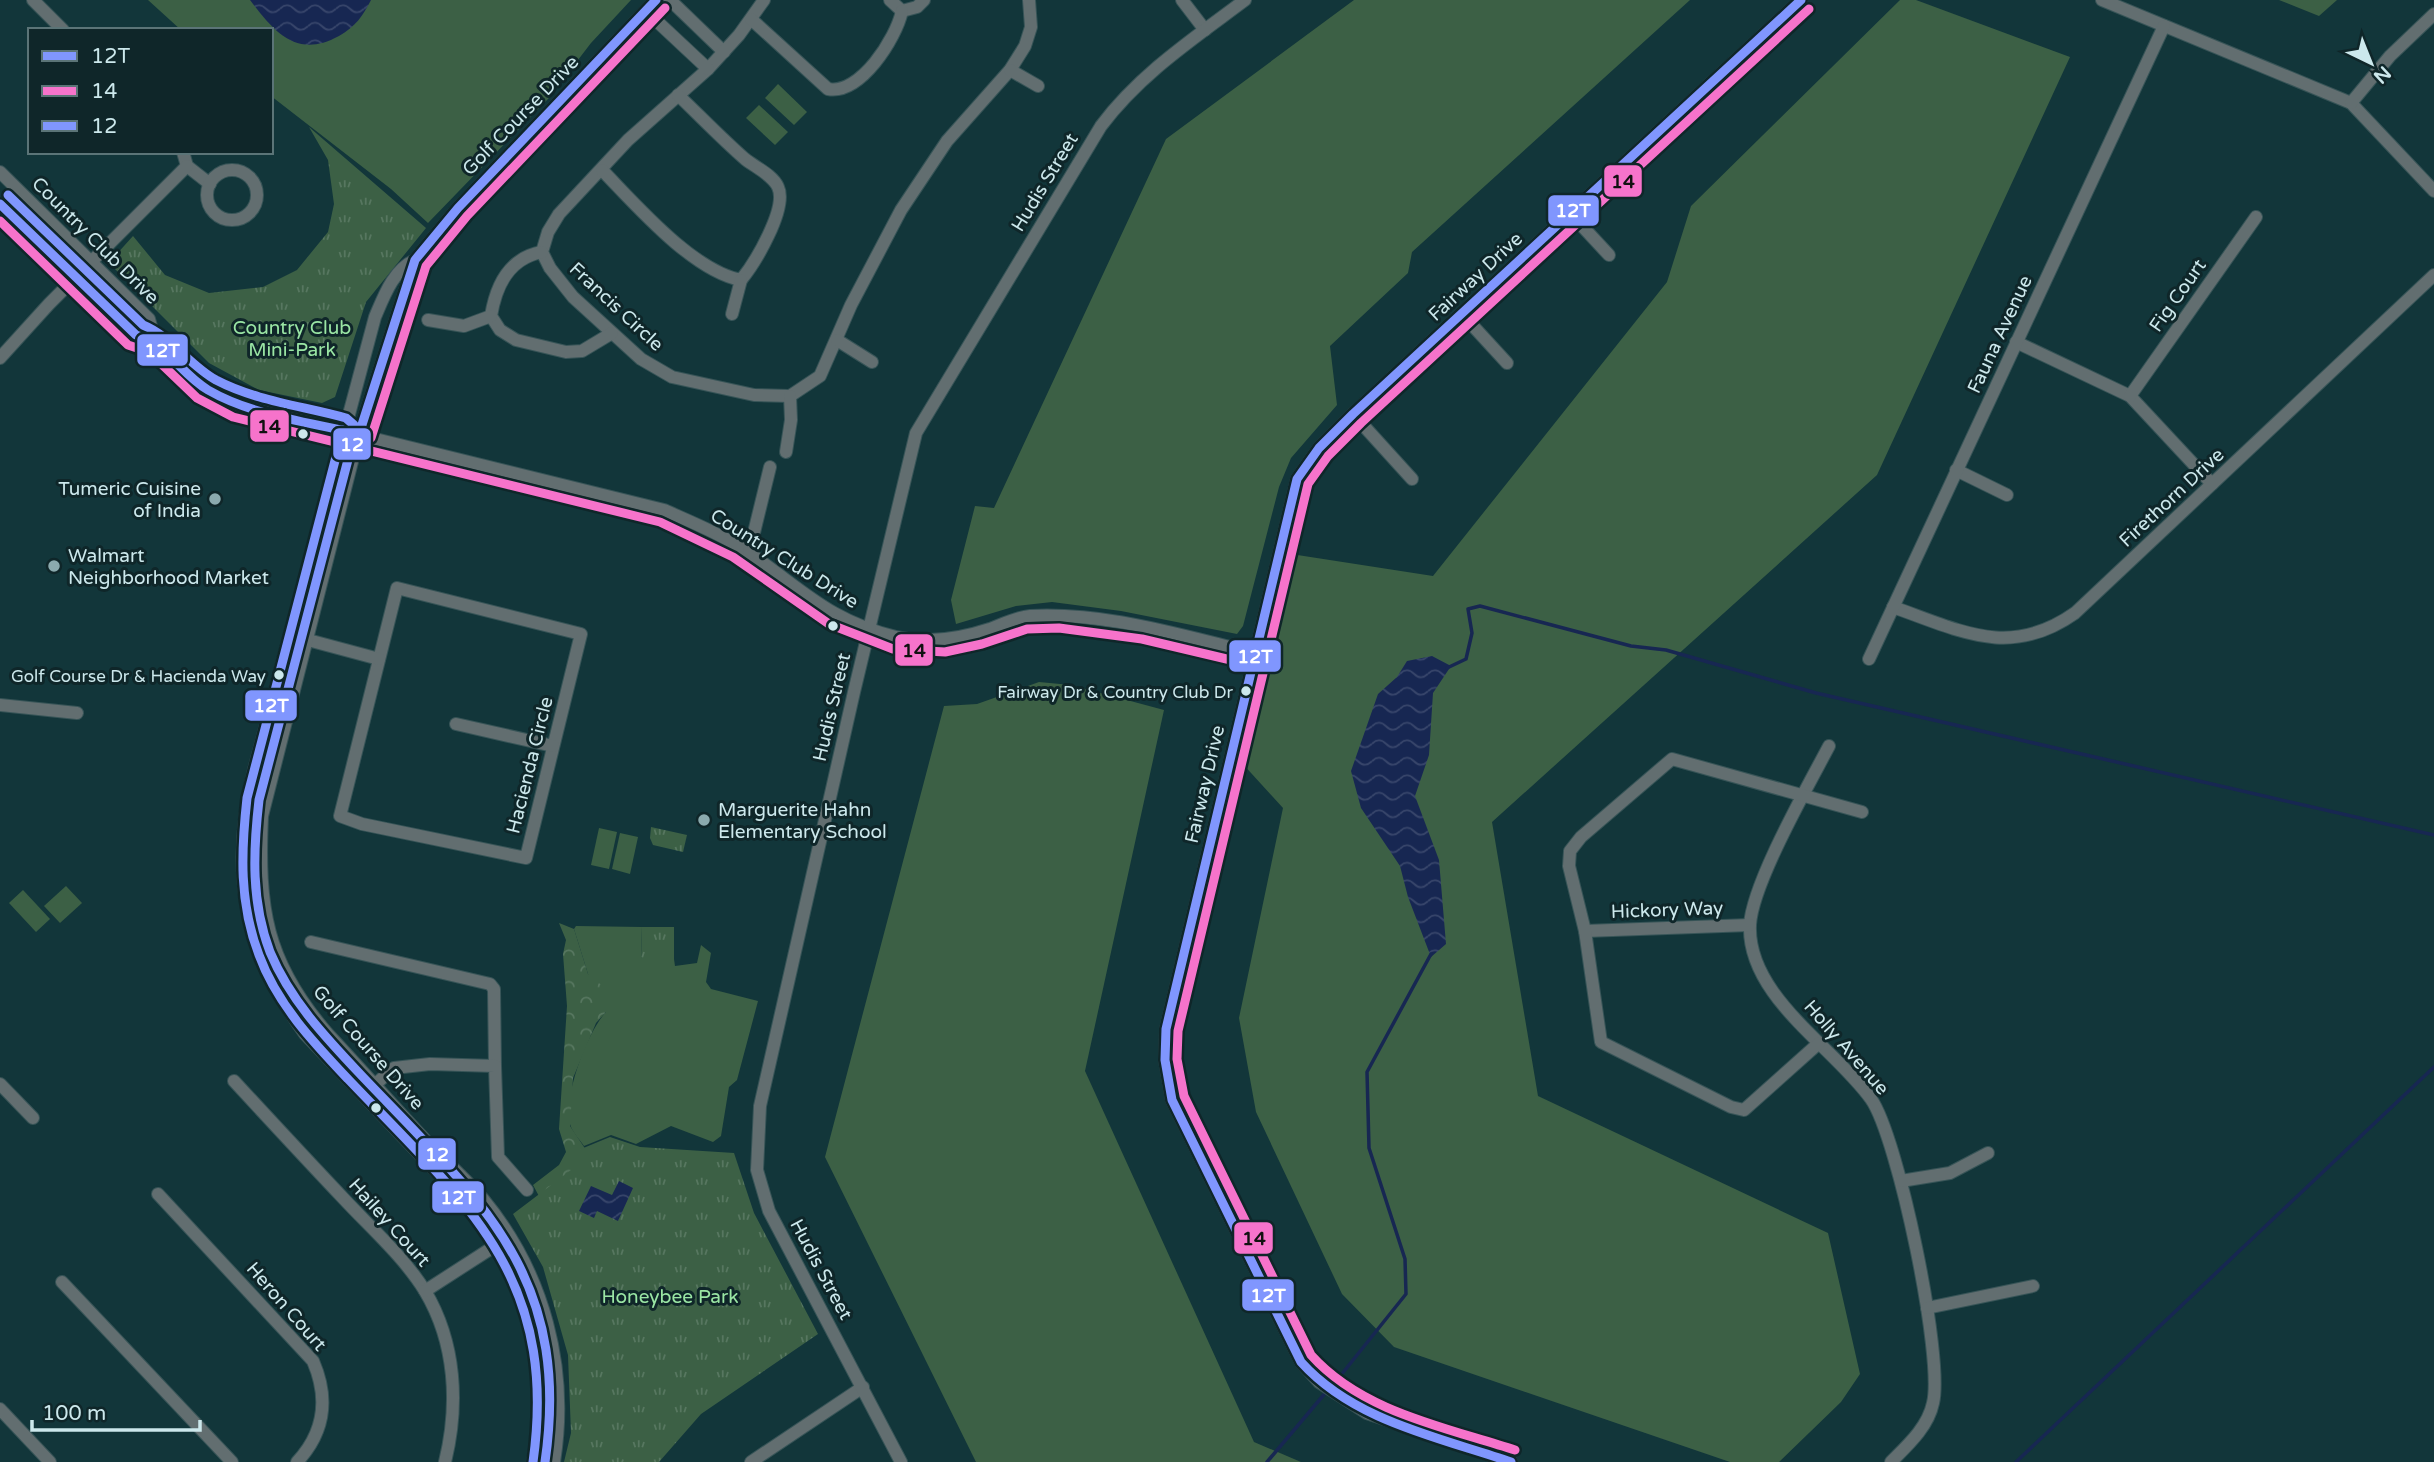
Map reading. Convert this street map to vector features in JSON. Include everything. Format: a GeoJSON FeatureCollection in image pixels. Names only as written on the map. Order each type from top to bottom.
{"type":"FeatureCollection","features":[{"type":"Feature","properties":{"kind":"street"},"geometry":{"type":"LineString","coordinates":[[33,0],[61,28]]}},
{"type":"Feature","properties":{"kind":"street","name":"Golf Course Drive"},"geometry":{"type":"LineString","coordinates":[[554,1462],[559,1432],[559,1373],[545,1315],[510,1236],[482,1198],[305,1007],[287,978],[267,920],[259,877],[262,816],[359,434],[415,260],[458,208],[656,0]]}},
{"type":"Feature","properties":{"kind":"street"},"geometry":{"type":"LineString","coordinates":[[670,0],[724,52]]}},
{"type":"Feature","properties":{"kind":"street"},"geometry":{"type":"LineString","coordinates":[[612,333],[582,352],[566,352],[516,340],[500,330],[491,316],[499,285],[518,259],[542,251],[548,232],[559,214],[628,140],[708,69],[764,0]]}},
{"type":"Feature","properties":{"kind":"street"},"geometry":{"type":"LineString","coordinates":[[890,0],[902,11]]}},
{"type":"Feature","properties":{"kind":"street"},"geometry":{"type":"LineString","coordinates":[[902,11],[917,7],[924,0]]}},
{"type":"Feature","properties":{"kind":"street"},"geometry":{"type":"LineString","coordinates":[[1182,0],[1205,30]]}},
{"type":"Feature","properties":{"kind":"street","name":"Hudis Street"},"geometry":{"type":"LineString","coordinates":[[901,1462],[769,1211],[762,1191],[757,1159],[760,1106],[868,629],[916,433],[1101,126],[1122,97],[1146,74],[1245,0]]}},
{"type":"Feature","properties":{"kind":"street","name":"Fairway Drive"},"geometry":{"type":"LineString","coordinates":[[1511,1462],[1367,1413],[1341,1399],[1319,1382],[1301,1362],[1171,1100],[1165,1060],[1166,1029],[1297,480],[1319,448],[1353,414],[1801,0]]}},
{"type":"Feature","properties":{"kind":"street"},"geometry":{"type":"LineString","coordinates":[[2102,0],[2351,103],[2434,191]]}},
{"type":"Feature","properties":{"kind":"street"},"geometry":{"type":"LineString","coordinates":[[786,452],[791,420],[790,396],[820,376],[880,247],[901,209],[947,141],[1010,69],[1025,46],[1035,2]]}},
{"type":"Feature","properties":{"kind":"street"},"geometry":{"type":"LineString","coordinates":[[646,11],[708,69]]}},
{"type":"Feature","properties":{"kind":"street"},"geometry":{"type":"LineString","coordinates":[[751,19],[828,89],[838,91],[856,84],[898,31],[902,11]]}},
{"type":"Feature","properties":{"kind":"street"},"geometry":{"type":"LineString","coordinates":[[2351,103],[2390,56],[2434,14]]}},
{"type":"Feature","properties":{"kind":"street","name":"Fauna Avenue"},"geometry":{"type":"LineString","coordinates":[[1868,659],[2164,26]]}},
{"type":"Feature","properties":{"kind":"street"},"geometry":{"type":"LineString","coordinates":[[1010,69],[1038,86]]}},
{"type":"Feature","properties":{"kind":"street"},"geometry":{"type":"LineString","coordinates":[[678,95],[746,160],[777,184],[781,199],[752,267],[741,280],[732,314]]}},
{"type":"Feature","properties":{"kind":"street"},"geometry":{"type":"LineString","coordinates":[[184,154],[187,166],[210,184]]}},
{"type":"Feature","properties":{"kind":"street"},"geometry":{"type":"LineString","coordinates":[[0,358],[187,166]]}},
{"type":"Feature","properties":{"kind":"street"},"geometry":{"type":"LineString","coordinates":[[602,170],[668,235],[704,264],[724,277],[741,280]]}},
{"type":"Feature","properties":{"kind":"street"},"geometry":{"type":"LineString","coordinates":[[225,171],[246,173],[255,184],[257,204],[244,218],[224,219],[210,207],[207,196],[210,184],[225,171]]}},
{"type":"Feature","properties":{"kind":"street","name":"Country Club Drive"},"geometry":{"type":"LineString","coordinates":[[0,172],[136,335],[155,341],[205,388],[237,404],[664,510],[719,534],[749,553],[824,610],[868,629],[897,637],[926,640],[961,638],[1027,616],[1111,618],[1255,653]]}},
{"type":"Feature","properties":{"kind":"street","name":"Country Club Drive"},"geometry":{"type":"LineString","coordinates":[[0,204],[149,319],[155,341]]}},
{"type":"Feature","properties":{"kind":"street"},"geometry":{"type":"LineString","coordinates":[[1570,213],[1609,256]]}},
{"type":"Feature","properties":{"kind":"street","name":"Fig Court"},"geometry":{"type":"LineString","coordinates":[[2130,396],[2256,217]]}},
{"type":"Feature","properties":{"kind":"street","name":"Francis Circle"},"geometry":{"type":"LineString","coordinates":[[542,251],[550,268],[573,297],[641,359],[672,377],[754,395],[790,396]]}},
{"type":"Feature","properties":{"kind":"street","name":"Golf Course Drive"},"geometry":{"type":"LineString","coordinates":[[415,260],[404,265],[388,288],[375,317],[247,798],[240,859],[247,911],[258,954],[270,980],[305,1034],[466,1203],[496,1245],[522,1298],[538,1362],[540,1388],[533,1462]]}},
{"type":"Feature","properties":{"kind":"street","name":"Firethorn Drive"},"geometry":{"type":"LineString","coordinates":[[1893,607],[1990,638],[2034,636],[2055,627],[2075,613],[2434,275]]}},
{"type":"Feature","properties":{"kind":"street"},"geometry":{"type":"LineString","coordinates":[[1462,314],[1507,363]]}},
{"type":"Feature","properties":{"kind":"street"},"geometry":{"type":"LineString","coordinates":[[428,320],[464,326],[491,316]]}},
{"type":"Feature","properties":{"kind":"street"},"geometry":{"type":"LineString","coordinates":[[837,340],[872,362]]}},
{"type":"Feature","properties":{"kind":"street"},"geometry":{"type":"LineString","coordinates":[[2016,342],[2130,396],[2212,484]]}},
{"type":"Feature","properties":{"kind":"street"},"geometry":{"type":"LineString","coordinates":[[1353,414],[1412,479]]}},
{"type":"Feature","properties":{"kind":"street"},"geometry":{"type":"LineString","coordinates":[[749,553],[770,467]]}},
{"type":"Feature","properties":{"kind":"street"},"geometry":{"type":"LineString","coordinates":[[1956,470],[2007,495]]}},
{"type":"Feature","properties":{"kind":"street","name":"Hacienda Circle"},"geometry":{"type":"LineString","coordinates":[[397,589],[581,634],[526,858],[362,824],[340,816],[379,659],[397,589]]}},
{"type":"Feature","properties":{"kind":"street"},"geometry":{"type":"LineString","coordinates":[[308,640],[379,659]]}},
{"type":"Feature","properties":{"kind":"street"},"geometry":{"type":"LineString","coordinates":[[0,705],[77,713]]}},
{"type":"Feature","properties":{"kind":"street"},"geometry":{"type":"LineString","coordinates":[[456,724],[554,746]]}},
{"type":"Feature","properties":{"kind":"street","name":"Holly Avenue"},"geometry":{"type":"LineString","coordinates":[[1829,746],[1803,794],[1763,880],[1750,925],[1757,967],[1772,992],[1871,1099],[1885,1125],[1901,1181],[1927,1308],[1936,1384],[1933,1405],[1910,1443],[1891,1462]]}},
{"type":"Feature","properties":{"kind":"street"},"geometry":{"type":"LineString","coordinates":[[1819,1044],[1744,1110],[1731,1107],[1601,1042],[1585,931],[1569,866],[1570,851],[1581,837],[1672,759],[1863,812]]}},
{"type":"Feature","properties":{"kind":"street","name":"Hickory Way"},"geometry":{"type":"LineString","coordinates":[[1585,931],[1750,925]]}},
{"type":"Feature","properties":{"kind":"street"},"geometry":{"type":"LineString","coordinates":[[311,942],[490,984],[494,989],[498,1157],[527,1190]]}},
{"type":"Feature","properties":{"kind":"street"},"geometry":{"type":"LineString","coordinates":[[363,1095],[394,1068],[430,1064],[495,1066]]}},
{"type":"Feature","properties":{"kind":"street","name":"Hailey Court"},"geometry":{"type":"LineString","coordinates":[[234,1082],[398,1256],[425,1291],[441,1326],[451,1362],[454,1406],[445,1462]]}},
{"type":"Feature","properties":{"kind":"street"},"geometry":{"type":"LineString","coordinates":[[0,1084],[33,1118]]}},
{"type":"Feature","properties":{"kind":"street"},"geometry":{"type":"LineString","coordinates":[[1901,1181],[1950,1173],[1988,1153]]}},
{"type":"Feature","properties":{"kind":"street","name":"Heron Court"},"geometry":{"type":"LineString","coordinates":[[158,1194],[313,1362],[323,1395],[321,1423],[313,1441],[297,1462]]}},
{"type":"Feature","properties":{"kind":"street"},"geometry":{"type":"LineString","coordinates":[[425,1291],[510,1236]]}},
{"type":"Feature","properties":{"kind":"street"},"geometry":{"type":"LineString","coordinates":[[62,1282],[232,1462]]}},
{"type":"Feature","properties":{"kind":"street"},"geometry":{"type":"LineString","coordinates":[[1927,1308],[2034,1286]]}},
{"type":"Feature","properties":{"kind":"street"},"geometry":{"type":"LineString","coordinates":[[751,1462],[863,1387]]}},
{"type":"Feature","properties":{"kind":"street"},"geometry":{"type":"LineString","coordinates":[[0,1409],[50,1462]]}},
{"type":"Feature","properties":{"kind":"green space"},"geometry":{"type":"Polygon","coordinates":[[[148,0],[631,0],[591,43],[548,99],[428,223],[391,189],[273,98],[273,28],[179,28],[148,0]]]}},
{"type":"Feature","properties":{"kind":"green space"},"geometry":{"type":"Polygon","coordinates":[[[1354,0],[1690,0],[1412,252],[1408,273],[1330,346],[1337,405],[1291,458],[1279,487],[1243,626],[1237,634],[1121,611],[1052,602],[1016,606],[956,624],[951,600],[975,506],[994,508],[1166,139],[1354,0]]]}},
{"type":"Feature","properties":{"kind":"green space"},"geometry":{"type":"Polygon","coordinates":[[[1900,0],[1916,0],[2070,57],[1877,475],[1492,822],[1538,1096],[1828,1233],[1860,1374],[1841,1402],[1779,1462],[1730,1462],[1394,1347],[1342,1294],[1256,1112],[1239,1018],[1283,808],[1241,762],[1291,554],[1433,576],[1667,282],[1691,206],[1900,0]]]}},
{"type":"Feature","properties":{"kind":"green space"},"geometry":{"type":"Polygon","coordinates":[[[2279,0],[2337,0],[2319,16],[2279,0]]]}},
{"type":"Feature","properties":{"kind":"green space"},"geometry":{"type":"Polygon","coordinates":[[[778,84],[807,112],[794,125],[765,98],[778,84]]]}},
{"type":"Feature","properties":{"kind":"green space"},"geometry":{"type":"Polygon","coordinates":[[[759,105],[788,132],[775,145],[746,118],[759,105]]]}},
{"type":"Feature","properties":{"kind":"green space","name":"Country Club Mini-Park"},"geometry":{"type":"Polygon","coordinates":[[[309,127],[426,228],[366,302],[335,397],[322,403],[259,390],[209,363],[112,266],[115,256],[133,236],[165,275],[209,293],[263,287],[297,270],[328,232],[334,204],[328,160],[309,127]]]}},
{"type":"Feature","properties":{"kind":"green space"},"geometry":{"type":"Polygon","coordinates":[[[1039,682],[1071,685],[1164,710],[1085,1071],[1254,1442],[1301,1462],[976,1462],[825,1157],[944,706],[977,704],[1039,682]]]}},
{"type":"Feature","properties":{"kind":"green space"},"geometry":{"type":"Polygon","coordinates":[[[651,827],[687,835],[683,852],[653,845],[650,838],[651,827]]]}},
{"type":"Feature","properties":{"kind":"green space"},"geometry":{"type":"Polygon","coordinates":[[[599,828],[617,832],[609,869],[591,865],[599,828]]]}},
{"type":"Feature","properties":{"kind":"green space"},"geometry":{"type":"Polygon","coordinates":[[[620,833],[638,837],[630,874],[612,869],[620,833]]]}},
{"type":"Feature","properties":{"kind":"green space"},"geometry":{"type":"Polygon","coordinates":[[[66,886],[82,903],[60,923],[44,906],[66,886]]]}},
{"type":"Feature","properties":{"kind":"green space"},"geometry":{"type":"Polygon","coordinates":[[[23,890],[50,919],[36,932],[9,903],[23,890]]]}},
{"type":"Feature","properties":{"kind":"green space"},"geometry":{"type":"Polygon","coordinates":[[[559,923],[574,929],[588,974],[611,993],[606,1012],[596,1023],[573,1078],[570,1126],[588,1153],[580,1169],[540,1198],[533,1185],[559,1165],[566,1152],[559,1129],[567,1006],[563,954],[566,940],[559,923]]]}},
{"type":"Feature","properties":{"kind":"green space"},"geometry":{"type":"Polygon","coordinates":[[[576,926],[642,927],[641,959],[674,959],[675,966],[697,963],[701,945],[711,953],[706,982],[711,989],[758,1001],[737,1080],[729,1087],[721,1136],[713,1142],[671,1126],[636,1144],[611,1135],[584,1146],[574,1132],[569,1115],[573,1084],[584,1050],[606,1012],[588,974],[574,929],[576,926]]]}},
{"type":"Feature","properties":{"kind":"green space"},"geometry":{"type":"Polygon","coordinates":[[[642,927],[674,927],[674,959],[641,959],[642,927]]]}},
{"type":"Feature","properties":{"kind":"green space","name":"Honeybee Park"},"geometry":{"type":"Polygon","coordinates":[[[610,1137],[640,1147],[734,1153],[754,1213],[818,1334],[701,1414],[659,1462],[564,1462],[571,1433],[568,1355],[543,1267],[513,1214],[571,1170],[581,1149],[610,1137]]]}},
{"type":"Feature","properties":{"kind":"water"},"geometry":{"type":"Polygon","coordinates":[[[250,0],[371,0],[350,29],[339,36],[311,45],[288,39],[278,32],[250,0]]]}},
{"type":"Feature","properties":{"kind":"water"},"geometry":{"type":"Polygon","coordinates":[[[1432,656],[1451,666],[1433,693],[1429,755],[1415,796],[1439,860],[1446,944],[1431,957],[1408,897],[1400,866],[1361,808],[1351,771],[1378,694],[1397,677],[1407,661],[1432,656]]]}},
{"type":"Feature","properties":{"kind":"water"},"geometry":{"type":"Polygon","coordinates":[[[619,1181],[633,1188],[618,1221],[597,1211],[594,1218],[579,1211],[591,1186],[612,1195],[619,1181]]]}},
{"type":"Feature","properties":{"kind":"waterway"},"geometry":{"type":"LineString","coordinates":[[1447,668],[1466,659],[1472,633],[1468,609],[1480,606],[1631,646],[1666,650],[1816,693],[2434,835]]}},
{"type":"Feature","properties":{"kind":"waterway"},"geometry":{"type":"LineString","coordinates":[[1333,1385],[1406,1294],[1405,1259],[1369,1148],[1367,1072],[1431,954]]}},
{"type":"Feature","properties":{"kind":"waterway"},"geometry":{"type":"LineString","coordinates":[[2016,1462],[2434,1067]]}},
{"type":"Feature","properties":{"kind":"waterway"},"geometry":{"type":"LineString","coordinates":[[1267,1462],[1327,1391]]}},
{"type":"Feature","properties":{"kind":"transit line","name":"12T"},"geometry":{"type":"LineString","coordinates":[[359,434],[415,260],[458,208],[656,0]]}},
{"type":"Feature","properties":{"kind":"transit line","name":"12T"},"geometry":{"type":"LineString","coordinates":[[1511,1462],[1426,1435],[1371,1413],[1322,1382],[1301,1362],[1172,1100],[1165,1060],[1166,1029],[1297,479],[1319,448],[1353,414],[1801,0]]}},
{"type":"Feature","properties":{"kind":"transit line","name":"14"},"geometry":{"type":"LineString","coordinates":[[371,438],[426,266],[467,216],[665,8]]}},
{"type":"Feature","properties":{"kind":"transit line","name":"14"},"geometry":{"type":"LineString","coordinates":[[1515,1450],[1433,1425],[1380,1404],[1332,1375],[1311,1355],[1184,1096],[1177,1059],[1178,1031],[1308,484],[1328,456],[1361,423],[1809,9]]}},
{"type":"Feature","properties":{"kind":"transit line","name":"12"},"geometry":{"type":"LineString","coordinates":[[8,195],[143,325],[163,337],[206,374],[247,393],[346,418],[354,425],[355,433],[259,800],[255,858],[259,914],[270,952],[298,1002],[348,1061],[443,1161],[478,1202],[507,1245],[530,1290],[544,1340],[550,1396],[545,1462]]}},
{"type":"Feature","properties":{"kind":"transit line","name":"12T"},"geometry":{"type":"LineString","coordinates":[[0,204],[136,335],[157,346],[208,390],[262,412],[359,434]]}},
{"type":"Feature","properties":{"kind":"transit line","name":"14"},"geometry":{"type":"LineString","coordinates":[[0,221],[128,345],[149,352],[197,398],[233,417],[660,522],[733,557],[829,624],[893,649],[945,652],[982,644],[1027,629],[1059,628],[1142,639],[1252,665]]}},
{"type":"Feature","properties":{"kind":"transit line","name":"12T"},"geometry":{"type":"LineString","coordinates":[[343,430],[247,798],[243,877],[248,916],[252,936],[267,973],[297,1021],[335,1065],[430,1164],[465,1205],[494,1246],[517,1291],[532,1341],[537,1397],[533,1462]]}},
{"type":"Feature","properties":{"kind":"place","name":"Tumeric Cuisine of India"},"geometry":{"type":"Point","coordinates":[215,499]}},
{"type":"Feature","properties":{"kind":"place","name":"Walmart Neighborhood Market"},"geometry":{"type":"Point","coordinates":[54,566]}},
{"type":"Feature","properties":{"kind":"place","name":"Golf Course Dr & Hacienda Way"},"geometry":{"type":"Point","coordinates":[279,675]}},
{"type":"Feature","properties":{"kind":"place","name":"Fairway Dr & Country Club Dr"},"geometry":{"type":"Point","coordinates":[1246,691]}},
{"type":"Feature","properties":{"kind":"place","name":"Marguerite Hahn Elementary School"},"geometry":{"type":"Point","coordinates":[704,820]}}]}
